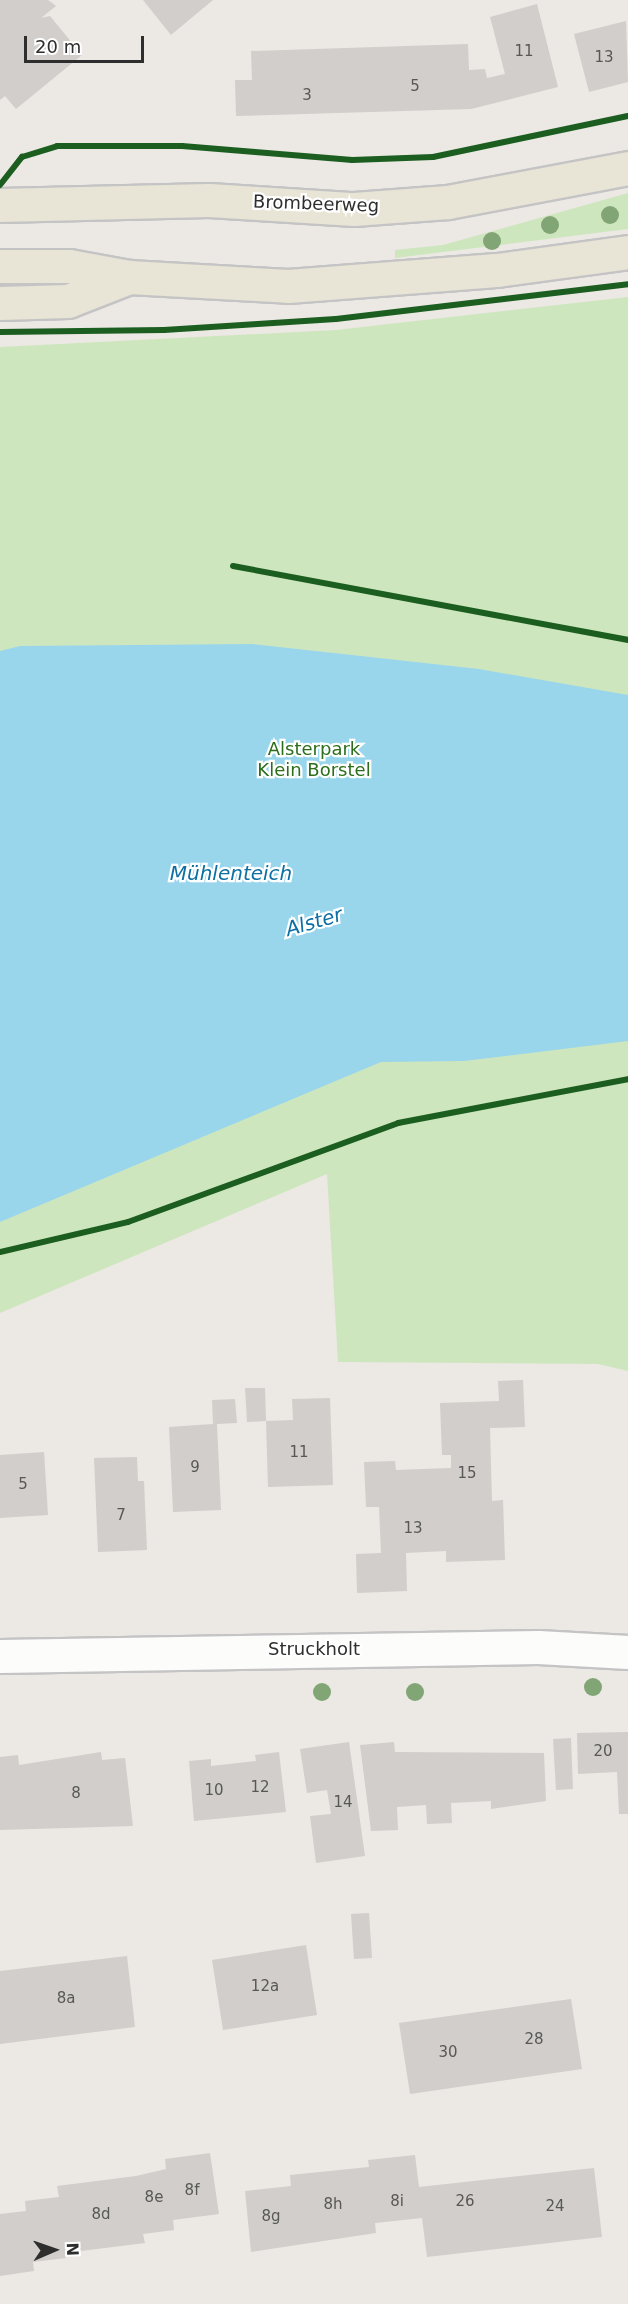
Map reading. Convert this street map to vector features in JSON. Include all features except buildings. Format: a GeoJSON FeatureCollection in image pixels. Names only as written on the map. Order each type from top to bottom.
{"type":"FeatureCollection","features":[{"type":"Feature","properties":{"kind":"main road","name":"Brombeerweg"},"geometry":{"type":"LineString","coordinates":[[0,205],[208,200],[354,209],[448,202],[628,168]]}},
{"type":"Feature","properties":{"kind":"main road"},"geometry":{"type":"LineString","coordinates":[[0,266],[69,266],[129,277],[249,285],[354,283],[628,252]]}},
{"type":"Feature","properties":{"kind":"main road"},"geometry":{"type":"LineString","coordinates":[[0,303],[68,301],[129,277]]}},
{"type":"Feature","properties":{"kind":"street","name":"Struckholt"},"geometry":{"type":"LineString","coordinates":[[0,1656],[514,1647],[628,1652]]}},
{"type":"Feature","properties":{"kind":"green space"},"geometry":{"type":"Polygon","coordinates":[[[628,193],[628,229],[395,258],[395,250],[443,245],[628,193]]]}},
{"type":"Feature","properties":{"kind":"green space","name":"Alsterpark Klein Borstel"},"geometry":{"type":"Polygon","coordinates":[[[628,297],[628,1371],[598,1364],[338,1362],[327,1174],[0,1313],[0,347],[336,330],[628,297]]]}},
{"type":"Feature","properties":{"kind":"water","name":"Mühlenteich"},"geometry":{"type":"Polygon","coordinates":[[[252,644],[479,669],[628,695],[628,1041],[464,1061],[381,1062],[0,1222],[0,651],[20,646],[252,644]]]}},
{"type":"Feature","properties":{"kind":"cycle path"},"geometry":{"type":"LineString","coordinates":[[0,185],[22,157],[57,146],[182,146],[352,160],[433,157],[628,116]]}},
{"type":"Feature","properties":{"kind":"cycle path"},"geometry":{"type":"LineString","coordinates":[[0,332],[164,330],[336,319],[628,284]]}},
{"type":"Feature","properties":{"kind":"cycle path"},"geometry":{"type":"LineString","coordinates":[[233,566],[628,640]]}},
{"type":"Feature","properties":{"kind":"cycle path"},"geometry":{"type":"LineString","coordinates":[[0,1252],[128,1222],[398,1123],[628,1079]]}},
{"type":"Feature","properties":{"kind":"water label","name":"Alster"},"geometry":{"type":"Point","coordinates":[314,922]}}]}
